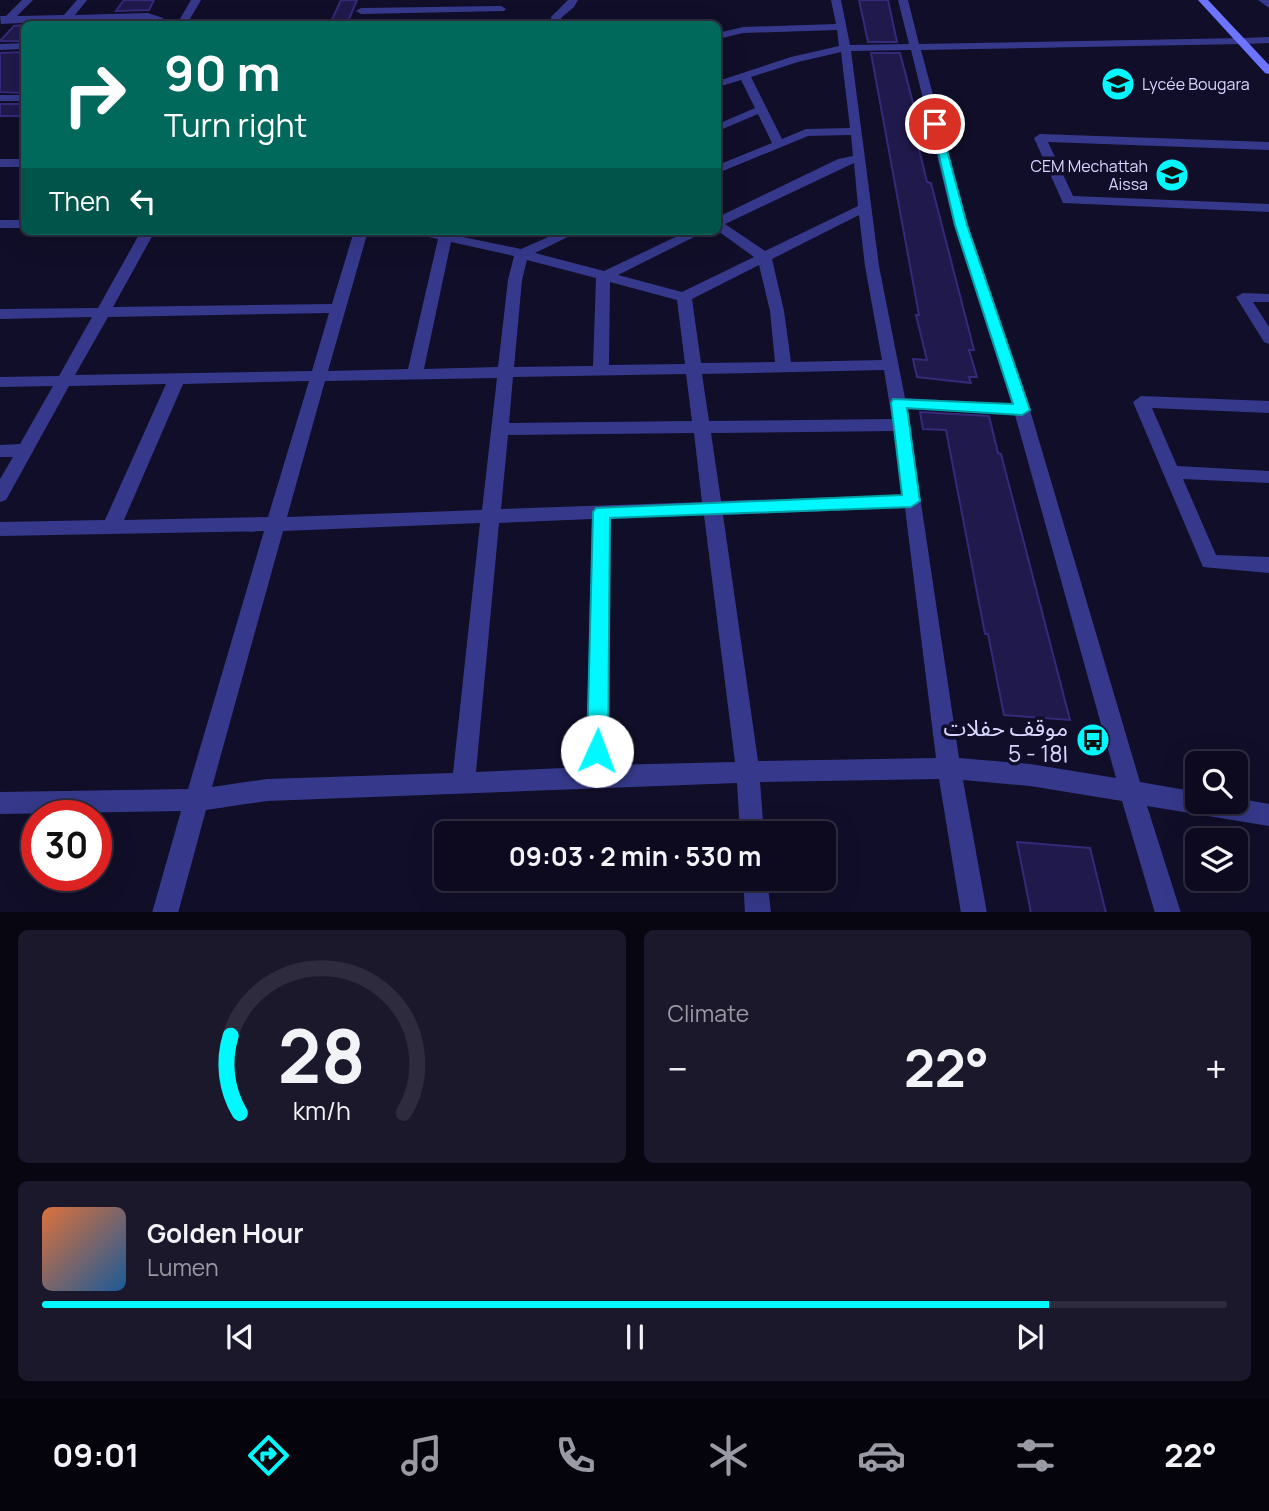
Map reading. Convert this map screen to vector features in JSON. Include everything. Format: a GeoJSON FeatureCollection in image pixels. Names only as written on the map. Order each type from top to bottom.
{"type":"FeatureCollection","features":[{"type":"Feature","properties":{"kind":"main road"},"geometry":{"type":"LineString","coordinates":[[1203,0],[1259,46]]}},
{"type":"Feature","properties":{"kind":"main road"},"geometry":{"type":"LineString","coordinates":[[1217,0],[1259,46],[1269,71]]}},
{"type":"Feature","properties":{"kind":"street"},"geometry":{"type":"LineString","coordinates":[[0,28],[18,0]]}},
{"type":"Feature","properties":{"kind":"street"},"geometry":{"type":"LineString","coordinates":[[4,19],[28,0]]}},
{"type":"Feature","properties":{"kind":"street"},"geometry":{"type":"LineString","coordinates":[[64,21],[82,0]]}},
{"type":"Feature","properties":{"kind":"street"},"geometry":{"type":"LineString","coordinates":[[183,21],[196,0]]}},
{"type":"Feature","properties":{"kind":"street"},"geometry":{"type":"LineString","coordinates":[[557,21],[556,17],[571,5],[573,0]]}},
{"type":"Feature","properties":{"kind":"street"},"geometry":{"type":"LineString","coordinates":[[836,0],[880,313],[898,403],[949,768],[974,912]]}},
{"type":"Feature","properties":{"kind":"street"},"geometry":{"type":"LineString","coordinates":[[903,0],[961,225],[1022,410],[1098,682],[1168,912]]}},
{"type":"Feature","properties":{"kind":"street"},"geometry":{"type":"LineString","coordinates":[[1263,0],[1269,5]]}},
{"type":"Feature","properties":{"kind":"street"},"geometry":{"type":"LineString","coordinates":[[363,5],[501,4]]}},
{"type":"Feature","properties":{"kind":"street"},"geometry":{"type":"LineString","coordinates":[[4,19],[64,21],[154,16],[158,18],[156,21]]}},
{"type":"Feature","properties":{"kind":"street"},"geometry":{"type":"LineString","coordinates":[[721,35],[743,30],[839,27]]}},
{"type":"Feature","properties":{"kind":"street"},"geometry":{"type":"LineString","coordinates":[[721,83],[795,59],[843,51],[1259,46]]}},
{"type":"Feature","properties":{"kind":"street"},"geometry":{"type":"LineString","coordinates":[[0,47],[21,47]]}},
{"type":"Feature","properties":{"kind":"street"},"geometry":{"type":"LineString","coordinates":[[744,74],[778,143]]}},
{"type":"Feature","properties":{"kind":"street"},"geometry":{"type":"LineString","coordinates":[[0,98],[21,98]]}},
{"type":"Feature","properties":{"kind":"street"},"geometry":{"type":"LineString","coordinates":[[721,127],[761,109]]}},
{"type":"Feature","properties":{"kind":"street"},"geometry":{"type":"LineString","coordinates":[[721,168],[778,143],[818,131],[856,131]]}},
{"type":"Feature","properties":{"kind":"street"},"geometry":{"type":"LineString","coordinates":[[1269,146],[1040,138],[1068,200],[1269,208]]}},
{"type":"Feature","properties":{"kind":"street"},"geometry":{"type":"LineString","coordinates":[[721,222],[842,162],[859,158]]}},
{"type":"Feature","properties":{"kind":"street"},"geometry":{"type":"LineString","coordinates":[[0,163],[21,163]]}},
{"type":"Feature","properties":{"kind":"street"},"geometry":{"type":"LineString","coordinates":[[456,235],[684,297],[866,207]]}},
{"type":"Feature","properties":{"kind":"street"},"geometry":{"type":"LineString","coordinates":[[0,224],[21,224]]}},
{"type":"Feature","properties":{"kind":"street"},"geometry":{"type":"LineString","coordinates":[[721,226],[764,257],[777,311],[784,367]]}},
{"type":"Feature","properties":{"kind":"street"},"geometry":{"type":"LineString","coordinates":[[0,495],[146,235]]}},
{"type":"Feature","properties":{"kind":"street"},"geometry":{"type":"LineString","coordinates":[[165,912],[274,524],[360,235]]}},
{"type":"Feature","properties":{"kind":"street"},"geometry":{"type":"LineString","coordinates":[[415,372],[452,235]]}},
{"type":"Feature","properties":{"kind":"street"},"geometry":{"type":"LineString","coordinates":[[522,254],[564,235]]}},
{"type":"Feature","properties":{"kind":"street"},"geometry":{"type":"LineString","coordinates":[[603,277],[691,235]]}},
{"type":"Feature","properties":{"kind":"street"},"geometry":{"type":"LineString","coordinates":[[463,783],[504,372],[515,280],[522,254]]}},
{"type":"Feature","properties":{"kind":"street"},"geometry":{"type":"LineString","coordinates":[[601,370],[603,277]]}},
{"type":"Feature","properties":{"kind":"street"},"geometry":{"type":"LineString","coordinates":[[684,297],[748,771],[751,821]]}},
{"type":"Feature","properties":{"kind":"street"},"geometry":{"type":"LineString","coordinates":[[1269,298],[1243,297],[1269,339]]}},
{"type":"Feature","properties":{"kind":"street"},"geometry":{"type":"LineString","coordinates":[[0,314],[337,308]]}},
{"type":"Feature","properties":{"kind":"street"},"geometry":{"type":"LineString","coordinates":[[0,382],[892,365]]}},
{"type":"Feature","properties":{"kind":"street"},"geometry":{"type":"LineString","coordinates":[[111,527],[177,378]]}},
{"type":"Feature","properties":{"kind":"street"},"geometry":{"type":"LineString","coordinates":[[1269,407],[1141,402],[1210,562],[1269,565]]}},
{"type":"Feature","properties":{"kind":"street"},"geometry":{"type":"LineString","coordinates":[[898,403],[1022,410]]}},
{"type":"Feature","properties":{"kind":"street"},"geometry":{"type":"LineString","coordinates":[[499,429],[901,425]]}},
{"type":"Feature","properties":{"kind":"street"},"geometry":{"type":"LineString","coordinates":[[0,451],[25,450]]}},
{"type":"Feature","properties":{"kind":"street"},"geometry":{"type":"LineString","coordinates":[[1171,472],[1269,477]]}},
{"type":"Feature","properties":{"kind":"street"},"geometry":{"type":"LineString","coordinates":[[0,529],[274,524],[911,501]]}},
{"type":"Feature","properties":{"kind":"street"},"geometry":{"type":"LineString","coordinates":[[597,776],[601,512]]}},
{"type":"Feature","properties":{"kind":"street"},"geometry":{"type":"LineString","coordinates":[[0,803],[198,800],[267,790],[597,776],[949,768],[1030,775],[1269,815]]}},
{"type":"Feature","properties":{"kind":"street"},"geometry":{"type":"LineString","coordinates":[[756,891],[758,912]]}},
{"type":"Feature","properties":{"kind":"building"},"geometry":{"type":"Polygon","coordinates":[[[124,0],[154,0],[149,10],[116,11],[124,0]]]}},
{"type":"Feature","properties":{"kind":"building"},"geometry":{"type":"Polygon","coordinates":[[[341,0],[357,0],[348,21],[331,21],[341,0]]]}},
{"type":"Feature","properties":{"kind":"building"},"geometry":{"type":"Polygon","coordinates":[[[859,0],[888,0],[897,42],[868,42],[859,0]]]}},
{"type":"Feature","properties":{"kind":"building"},"geometry":{"type":"Polygon","coordinates":[[[21,25],[21,41],[0,41],[14,26],[21,25]]]}},
{"type":"Feature","properties":{"kind":"building"},"geometry":{"type":"Polygon","coordinates":[[[21,52],[21,93],[0,92],[0,53],[21,52]]]}},
{"type":"Feature","properties":{"kind":"building"},"geometry":{"type":"Polygon","coordinates":[[[871,53],[900,53],[925,149],[919,149],[927,182],[931,183],[974,350],[969,350],[977,377],[969,377],[971,383],[917,377],[913,359],[927,360],[916,315],[919,315],[871,53]]]}},
{"type":"Feature","properties":{"kind":"building"},"geometry":{"type":"Polygon","coordinates":[[[0,104],[21,104],[21,116],[0,116],[0,104]]]}},
{"type":"Feature","properties":{"kind":"building"},"geometry":{"type":"Polygon","coordinates":[[[920,412],[989,416],[1070,720],[1004,715],[988,634],[985,634],[946,430],[923,429],[920,412]]]}},
{"type":"Feature","properties":{"kind":"building"},"geometry":{"type":"Polygon","coordinates":[[[1017,842],[1090,848],[1106,912],[1031,912],[1017,842]]]}},
{"type":"Feature","properties":{"kind":"place","name":"Lycée Bougara"},"geometry":{"type":"Point","coordinates":[1118,84]}},
{"type":"Feature","properties":{"kind":"place","name":"CEM Mechattah Aissa"},"geometry":{"type":"Point","coordinates":[1172,175]}},
{"type":"Feature","properties":{"kind":"place","name":"موقف حفلات 5 - 18ا"},"geometry":{"type":"Point","coordinates":[1093,740]}},
{"type":"Feature","properties":{"kind":"route"},"geometry":{"type":"LineString","coordinates":[[597,751],[601,512],[911,501],[898,403],[1022,410],[961,225],[935,124]]}}]}
